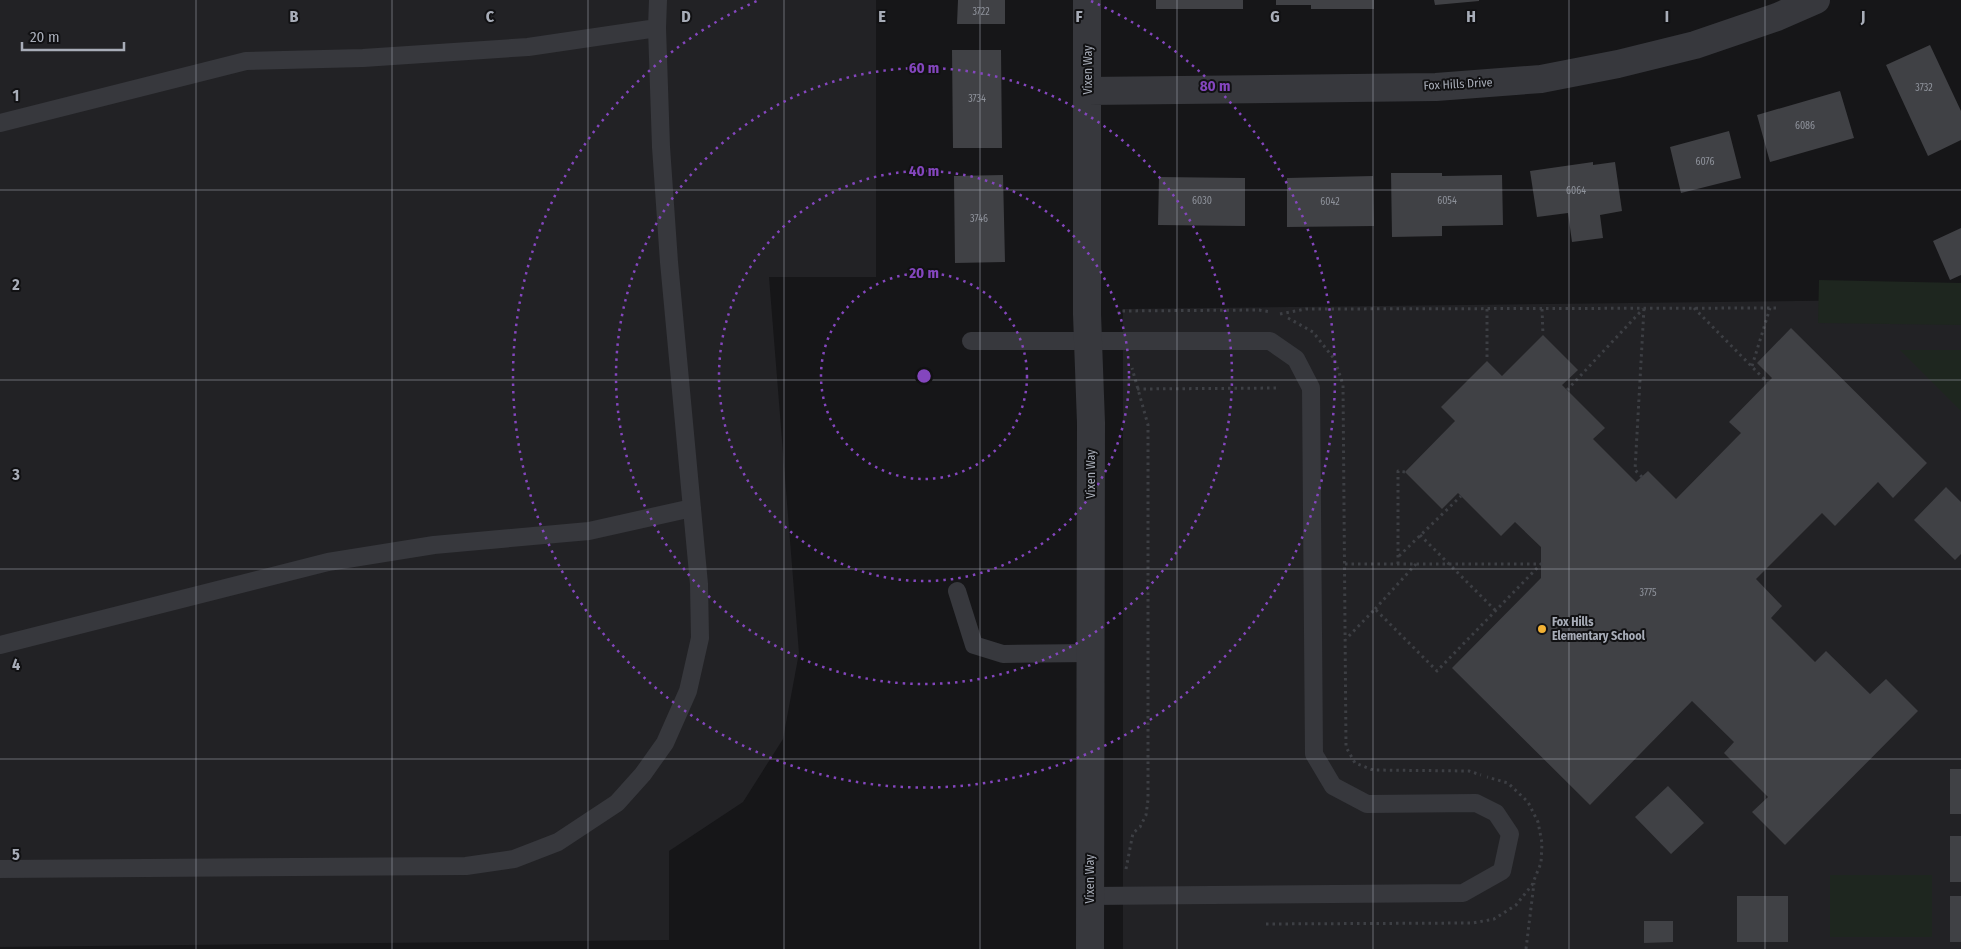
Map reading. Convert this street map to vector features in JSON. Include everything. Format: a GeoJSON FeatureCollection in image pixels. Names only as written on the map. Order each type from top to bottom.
{"type":"FeatureCollection","features":[{"type":"Feature","properties":{"kind":"street","name":"Vixen Way"},"geometry":{"type":"LineString","coordinates":[[1088,0],[1087,314],[1091,423],[1090,949]]}},
{"type":"Feature","properties":{"kind":"street","name":"Fox Hills Drive"},"geometry":{"type":"LineString","coordinates":[[1088,91],[1436,87],[1541,79],[1618,64],[1695,45],[1777,17],[1816,0]]}},
{"type":"Feature","properties":{"kind":"lane"},"geometry":{"type":"LineString","coordinates":[[0,869],[466,866],[514,859],[558,842],[617,803],[642,774],[665,743],[688,691],[700,638],[699,584],[669,262],[661,147],[657,28],[658,0]]}},
{"type":"Feature","properties":{"kind":"lane"},"geometry":{"type":"LineString","coordinates":[[0,123],[246,61],[362,58],[528,47],[657,28]]}},
{"type":"Feature","properties":{"kind":"lane"},"geometry":{"type":"LineString","coordinates":[[971,341],[1270,341],[1296,359],[1311,388],[1314,754],[1332,786],[1367,804],[1476,803],[1496,813],[1510,834],[1502,871],[1462,893],[1090,896]]}},
{"type":"Feature","properties":{"kind":"lane"},"geometry":{"type":"LineString","coordinates":[[0,645],[328,562],[434,545],[590,531],[692,508]]}},
{"type":"Feature","properties":{"kind":"lane"},"geometry":{"type":"LineString","coordinates":[[957,591],[974,645],[1004,654],[1091,653]]}},
{"type":"Feature","properties":{"kind":"path"},"geometry":{"type":"LineString","coordinates":[[1567,390],[1644,308]]}},
{"type":"Feature","properties":{"kind":"path"},"geometry":{"type":"LineString","coordinates":[[1642,477],[1635,470],[1644,308]]}},
{"type":"Feature","properties":{"kind":"path"},"geometry":{"type":"LineString","coordinates":[[1694,308],[1768,382]]}},
{"type":"Feature","properties":{"kind":"path"},"geometry":{"type":"LineString","coordinates":[[1752,366],[1770,308]]}},
{"type":"Feature","properties":{"kind":"path"},"geometry":{"type":"LineString","coordinates":[[1280,314],[1306,309],[1778,308]]}},
{"type":"Feature","properties":{"kind":"path"},"geometry":{"type":"LineString","coordinates":[[1487,309],[1487,361]]}},
{"type":"Feature","properties":{"kind":"path"},"geometry":{"type":"LineString","coordinates":[[1542,309],[1543,335]]}},
{"type":"Feature","properties":{"kind":"path"},"geometry":{"type":"LineString","coordinates":[[1121,896],[1133,833],[1140,827],[1146,815],[1148,800],[1148,425],[1118,318],[1119,311],[1259,310],[1280,314],[1313,332],[1335,360],[1343,388],[1346,747],[1355,763],[1373,770],[1469,771],[1508,783],[1528,802],[1538,822],[1542,843],[1541,863],[1532,885],[1516,905],[1494,919],[1473,923],[1264,924]]}},
{"type":"Feature","properties":{"kind":"path"},"geometry":{"type":"LineString","coordinates":[[1138,389],[1343,388]]}},
{"type":"Feature","properties":{"kind":"path"},"geometry":{"type":"LineString","coordinates":[[1398,564],[1398,471],[1405,472]]}},
{"type":"Feature","properties":{"kind":"path"},"geometry":{"type":"LineString","coordinates":[[1398,557],[1461,496]]}},
{"type":"Feature","properties":{"kind":"path"},"geometry":{"type":"LineString","coordinates":[[1420,536],[1496,611]]}},
{"type":"Feature","properties":{"kind":"path"},"geometry":{"type":"LineString","coordinates":[[1345,564],[1541,564],[1437,671],[1375,609]]}},
{"type":"Feature","properties":{"kind":"path"},"geometry":{"type":"LineString","coordinates":[[1346,639],[1416,564]]}},
{"type":"Feature","properties":{"kind":"path"},"geometry":{"type":"LineString","coordinates":[[1526,949],[1535,876]]}},
{"type":"Feature","properties":{"kind":"shaded area"},"geometry":{"type":"Polygon","coordinates":[[[0,0],[876,0],[876,277],[769,277],[799,653],[783,739],[743,802],[669,851],[669,940],[0,947],[0,0]]]}},
{"type":"Feature","properties":{"kind":"shaded area"},"geometry":{"type":"Polygon","coordinates":[[[1819,280],[1961,283],[1961,325],[1818,323],[1819,280]]]}},
{"type":"Feature","properties":{"kind":"shaded area","name":"Fox Hills Elementary School"},"geometry":{"type":"Polygon","coordinates":[[[1961,299],[1961,949],[1123,949],[1123,309],[1961,299]]]}},
{"type":"Feature","properties":{"kind":"shaded area"},"geometry":{"type":"Polygon","coordinates":[[[1900,350],[1961,350],[1961,411],[1900,350]]]}},
{"type":"Feature","properties":{"kind":"shaded area"},"geometry":{"type":"Polygon","coordinates":[[[1830,875],[1932,875],[1932,937],[1830,937],[1830,875]]]}},
{"type":"Feature","properties":{"kind":"building"},"geometry":{"type":"Polygon","coordinates":[[[958,0],[1005,0],[1005,24],[957,24],[958,0]]]}},
{"type":"Feature","properties":{"kind":"building"},"geometry":{"type":"Polygon","coordinates":[[[1156,0],[1243,0],[1243,9],[1156,9],[1156,0]]]}},
{"type":"Feature","properties":{"kind":"building"},"geometry":{"type":"Polygon","coordinates":[[[1276,0],[1374,0],[1374,9],[1311,9],[1311,5],[1276,5],[1276,0]]]}},
{"type":"Feature","properties":{"kind":"building"},"geometry":{"type":"Polygon","coordinates":[[[1434,0],[1479,0],[1479,1],[1435,5],[1434,0]]]}},
{"type":"Feature","properties":{"kind":"building"},"geometry":{"type":"Polygon","coordinates":[[[1930,45],[1961,111],[1961,140],[1928,156],[1886,65],[1930,45]]]}},
{"type":"Feature","properties":{"kind":"building"},"geometry":{"type":"Polygon","coordinates":[[[952,50],[1001,50],[1002,148],[953,148],[952,50]]]}},
{"type":"Feature","properties":{"kind":"building"},"geometry":{"type":"Polygon","coordinates":[[[1840,91],[1854,138],[1770,162],[1757,115],[1840,91]]]}},
{"type":"Feature","properties":{"kind":"building"},"geometry":{"type":"Polygon","coordinates":[[[1729,131],[1741,178],[1681,193],[1670,147],[1729,131]]]}},
{"type":"Feature","properties":{"kind":"building"},"geometry":{"type":"Polygon","coordinates":[[[1593,162],[1593,165],[1615,162],[1622,211],[1600,215],[1603,238],[1572,242],[1568,213],[1537,217],[1530,171],[1593,162]]]}},
{"type":"Feature","properties":{"kind":"building"},"geometry":{"type":"Polygon","coordinates":[[[1391,173],[1442,173],[1442,176],[1502,175],[1503,225],[1442,226],[1442,236],[1392,237],[1391,173]]]}},
{"type":"Feature","properties":{"kind":"building"},"geometry":{"type":"Polygon","coordinates":[[[1003,175],[1005,262],[955,263],[954,176],[1003,175]]]}},
{"type":"Feature","properties":{"kind":"building"},"geometry":{"type":"Polygon","coordinates":[[[1373,176],[1374,226],[1287,227],[1287,178],[1373,176]]]}},
{"type":"Feature","properties":{"kind":"building"},"geometry":{"type":"Polygon","coordinates":[[[1159,177],[1245,178],[1245,226],[1158,225],[1159,177]]]}},
{"type":"Feature","properties":{"kind":"building"},"geometry":{"type":"Polygon","coordinates":[[[1961,228],[1961,275],[1950,280],[1933,241],[1961,228]]]}},
{"type":"Feature","properties":{"kind":"building"},"geometry":{"type":"Polygon","coordinates":[[[1791,328],[1927,463],[1893,498],[1878,482],[1835,526],[1822,513],[1756,579],[1782,606],[1771,618],[1815,662],[1826,651],[1870,694],[1886,679],[1918,711],[1785,845],[1752,812],[1768,797],[1724,753],[1734,742],[1692,701],[1590,805],[1452,668],[1541,578],[1541,547],[1515,522],[1501,536],[1458,493],[1442,509],[1405,472],[1455,421],[1441,407],[1487,361],[1502,376],[1543,335],[1578,370],[1562,385],[1605,428],[1593,439],[1636,482],[1648,471],[1676,499],[1741,433],[1729,422],[1772,378],[1757,363],[1791,328]]]}},
{"type":"Feature","properties":{"kind":"building"},"geometry":{"type":"Polygon","coordinates":[[[1946,487],[1961,502],[1961,554],[1955,560],[1914,520],[1946,487]]]}},
{"type":"Feature","properties":{"kind":"building"},"geometry":{"type":"Polygon","coordinates":[[[1950,769],[1961,769],[1961,814],[1950,814],[1950,769]]]}},
{"type":"Feature","properties":{"kind":"building"},"geometry":{"type":"Polygon","coordinates":[[[1668,786],[1704,823],[1671,854],[1635,817],[1668,786]]]}},
{"type":"Feature","properties":{"kind":"building"},"geometry":{"type":"Polygon","coordinates":[[[1950,836],[1961,836],[1961,882],[1950,882],[1950,836]]]}},
{"type":"Feature","properties":{"kind":"building"},"geometry":{"type":"Polygon","coordinates":[[[1737,896],[1788,896],[1788,942],[1737,942],[1737,896]]]}},
{"type":"Feature","properties":{"kind":"building"},"geometry":{"type":"Polygon","coordinates":[[[1950,896],[1961,896],[1961,942],[1950,942],[1950,896]]]}},
{"type":"Feature","properties":{"kind":"building"},"geometry":{"type":"Polygon","coordinates":[[[1644,921],[1673,921],[1673,942],[1644,943],[1644,921]]]}},
{"type":"Feature","properties":{"kind":"place","name":"Fox Hills Elementary School"},"geometry":{"type":"Point","coordinates":[1542,629]}}]}
